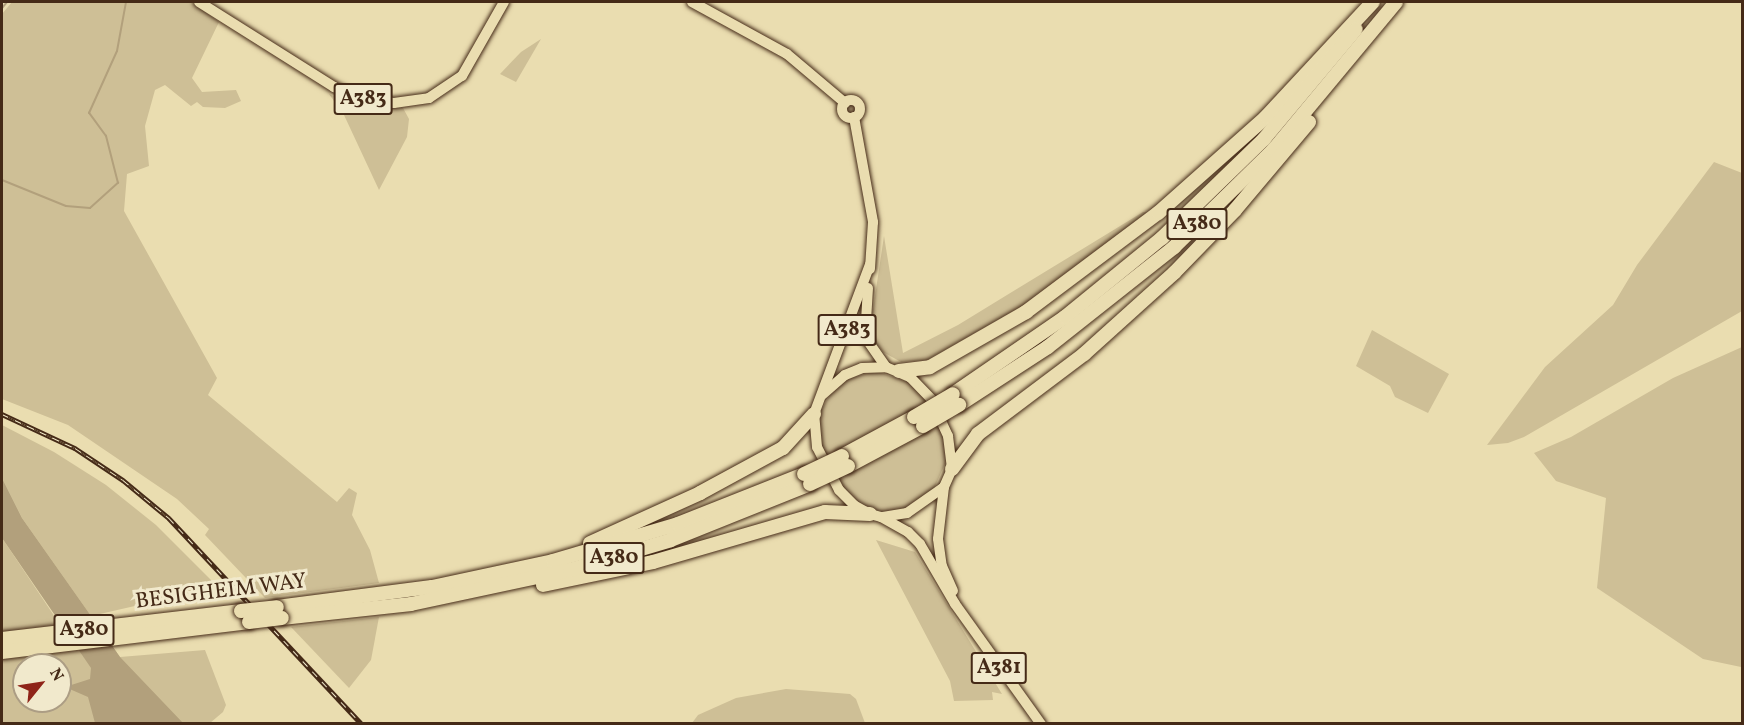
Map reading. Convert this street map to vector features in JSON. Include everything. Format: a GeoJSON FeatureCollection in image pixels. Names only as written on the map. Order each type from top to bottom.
{"type":"FeatureCollection","features":[{"type":"Feature","properties":{"kind":"highway","name":"A380"},"geometry":{"type":"LineString","coordinates":[[893,369],[930,367],[1026,312],[1158,213],[1266,117],[1375,2]]}},
{"type":"Feature","properties":{"kind":"highway","name":"A380"},"geometry":{"type":"LineString","coordinates":[[956,400],[1078,307],[1176,226],[1276,125],[1375,2]]}},
{"type":"Feature","properties":{"kind":"highway","name":"A380"},"geometry":{"type":"LineString","coordinates":[[484,590],[650,547],[845,461],[919,422],[1048,347],[1174,247],[1274,149],[1396,2]]}},
{"type":"Feature","properties":{"kind":"highway","name":"A380"},"geometry":{"type":"LineString","coordinates":[[952,469],[978,434],[1101,340],[1200,247],[1294,142],[1327,99],[1346,65]]}},
{"type":"Feature","properties":{"kind":"highway","name":"A380"},"geometry":{"type":"LineString","coordinates":[[512,571],[610,536],[700,493],[783,448],[814,414]]}},
{"type":"Feature","properties":{"kind":"highway","name":"A380"},"geometry":{"type":"LineString","coordinates":[[512,571],[637,538],[807,479]]}},
{"type":"Feature","properties":{"kind":"highway","name":"A380"},"geometry":{"type":"LineString","coordinates":[[484,590],[522,589],[615,571],[825,512],[875,515]]}},
{"type":"Feature","properties":{"kind":"highway","name":"BESIGHEIM WAY"},"geometry":{"type":"LineString","coordinates":[[2,652],[169,626],[280,612],[512,571]]}},
{"type":"Feature","properties":{"kind":"highway","name":"BESIGHEIM WAY"},"geometry":{"type":"LineString","coordinates":[[280,612],[379,609],[484,590]]}},
{"type":"Feature","properties":{"kind":"highway","name":"BESIGHEIM WAY"},"geometry":{"type":"LineString","coordinates":[[2,639],[169,626]]}},
{"type":"Feature","properties":{"kind":"main road","name":"A383"},"geometry":{"type":"LineString","coordinates":[[199,2],[334,87],[358,98],[394,103],[429,98],[462,76],[504,2]]}},
{"type":"Feature","properties":{"kind":"main road","name":"A383"},"geometry":{"type":"LineString","coordinates":[[692,2],[787,54],[844,103],[844,114],[854,117],[873,222],[864,316],[865,337],[893,369]]}},
{"type":"Feature","properties":{"kind":"main road","name":"A383"},"geometry":{"type":"LineString","coordinates":[[822,395],[870,264]]}},
{"type":"Feature","properties":{"kind":"main road"},"geometry":{"type":"LineString","coordinates":[[893,369],[926,392],[944,422],[952,469],[944,487],[914,511],[875,515],[846,498],[829,473],[817,447],[814,414],[822,395],[853,371],[893,369]]}},
{"type":"Feature","properties":{"kind":"main road","name":"A381"},"geometry":{"type":"LineString","coordinates":[[944,487],[937,528],[939,553],[961,610]]}},
{"type":"Feature","properties":{"kind":"main road","name":"A381"},"geometry":{"type":"LineString","coordinates":[[875,515],[914,537],[961,610],[1041,723]]}},
{"type":"Feature","properties":{"kind":"shaded area"},"geometry":{"type":"Polygon","coordinates":[[[12,2],[191,2],[219,22],[192,78],[202,92],[236,90],[241,101],[225,108],[203,107],[197,102],[191,106],[165,85],[155,90],[145,126],[149,166],[127,174],[124,211],[217,378],[208,395],[337,502],[349,488],[357,493],[352,515],[370,550],[379,583],[265,598],[205,535],[209,529],[177,499],[68,425],[2,399],[2,14],[12,2]]]}},
{"type":"Feature","properties":{"kind":"shaded area"},"geometry":{"type":"Polygon","coordinates":[[[541,39],[516,82],[500,74],[521,52],[541,39]]]}},
{"type":"Feature","properties":{"kind":"shaded area"},"geometry":{"type":"Polygon","coordinates":[[[329,94],[356,106],[403,108],[409,119],[407,137],[379,190],[344,115],[329,94]]]}},
{"type":"Feature","properties":{"kind":"shaded area"},"geometry":{"type":"Polygon","coordinates":[[[1714,162],[1742,173],[1742,311],[1524,437],[1508,443],[1487,445],[1545,367],[1613,305],[1637,265],[1714,162]]]}},
{"type":"Feature","properties":{"kind":"shaded area"},"geometry":{"type":"Polygon","coordinates":[[[1143,212],[1154,213],[1038,297],[927,360],[901,362],[883,352],[873,339],[871,323],[884,236],[903,353],[958,325],[1143,212]]]}},
{"type":"Feature","properties":{"kind":"shaded area"},"geometry":{"type":"Polygon","coordinates":[[[1372,330],[1449,374],[1428,413],[1395,397],[1390,386],[1356,366],[1372,330]]]}},
{"type":"Feature","properties":{"kind":"shaded area"},"geometry":{"type":"Polygon","coordinates":[[[1742,347],[1741,667],[1703,659],[1597,588],[1606,498],[1556,481],[1534,453],[1571,437],[1673,378],[1742,347]]]}},
{"type":"Feature","properties":{"kind":"shaded area"},"geometry":{"type":"Polygon","coordinates":[[[875,371],[911,383],[927,401],[944,435],[947,459],[933,491],[908,508],[885,512],[864,506],[846,492],[820,442],[820,412],[833,390],[845,380],[875,371]]]}},
{"type":"Feature","properties":{"kind":"shaded area"},"geometry":{"type":"Polygon","coordinates":[[[2,425],[54,452],[106,485],[156,525],[218,587],[91,616],[22,518],[2,478],[2,425]]]}},
{"type":"Feature","properties":{"kind":"shaded area"},"geometry":{"type":"Polygon","coordinates":[[[2,478],[22,518],[120,657],[183,723],[95,723],[88,697],[72,690],[72,685],[90,679],[91,668],[2,538],[2,478]]]}},
{"type":"Feature","properties":{"kind":"shaded area"},"geometry":{"type":"Polygon","coordinates":[[[2,538],[69,638],[103,633],[120,657],[205,650],[226,705],[223,712],[210,723],[2,723],[2,538]]]}},
{"type":"Feature","properties":{"kind":"shaded area"},"geometry":{"type":"Polygon","coordinates":[[[876,540],[915,552],[1002,694],[992,692],[993,700],[954,701],[950,681],[876,540]]]}},
{"type":"Feature","properties":{"kind":"shaded area"},"geometry":{"type":"Polygon","coordinates":[[[379,617],[371,660],[349,688],[291,627],[379,617]]]}},
{"type":"Feature","properties":{"kind":"shaded area"},"geometry":{"type":"Polygon","coordinates":[[[786,689],[850,694],[856,699],[865,723],[692,723],[698,715],[736,698],[786,689]]]}},
{"type":"Feature","properties":{"kind":"waterway"},"geometry":{"type":"LineString","coordinates":[[2,8],[7,2]]}},
{"type":"Feature","properties":{"kind":"waterway"},"geometry":{"type":"LineString","coordinates":[[2,180],[66,206],[90,208],[118,183],[106,136],[89,113],[117,51],[126,2]]}},
{"type":"Feature","properties":{"kind":"railway"},"geometry":{"type":"LineString","coordinates":[[2,414],[75,448],[123,480],[169,518],[362,724]]}}]}
